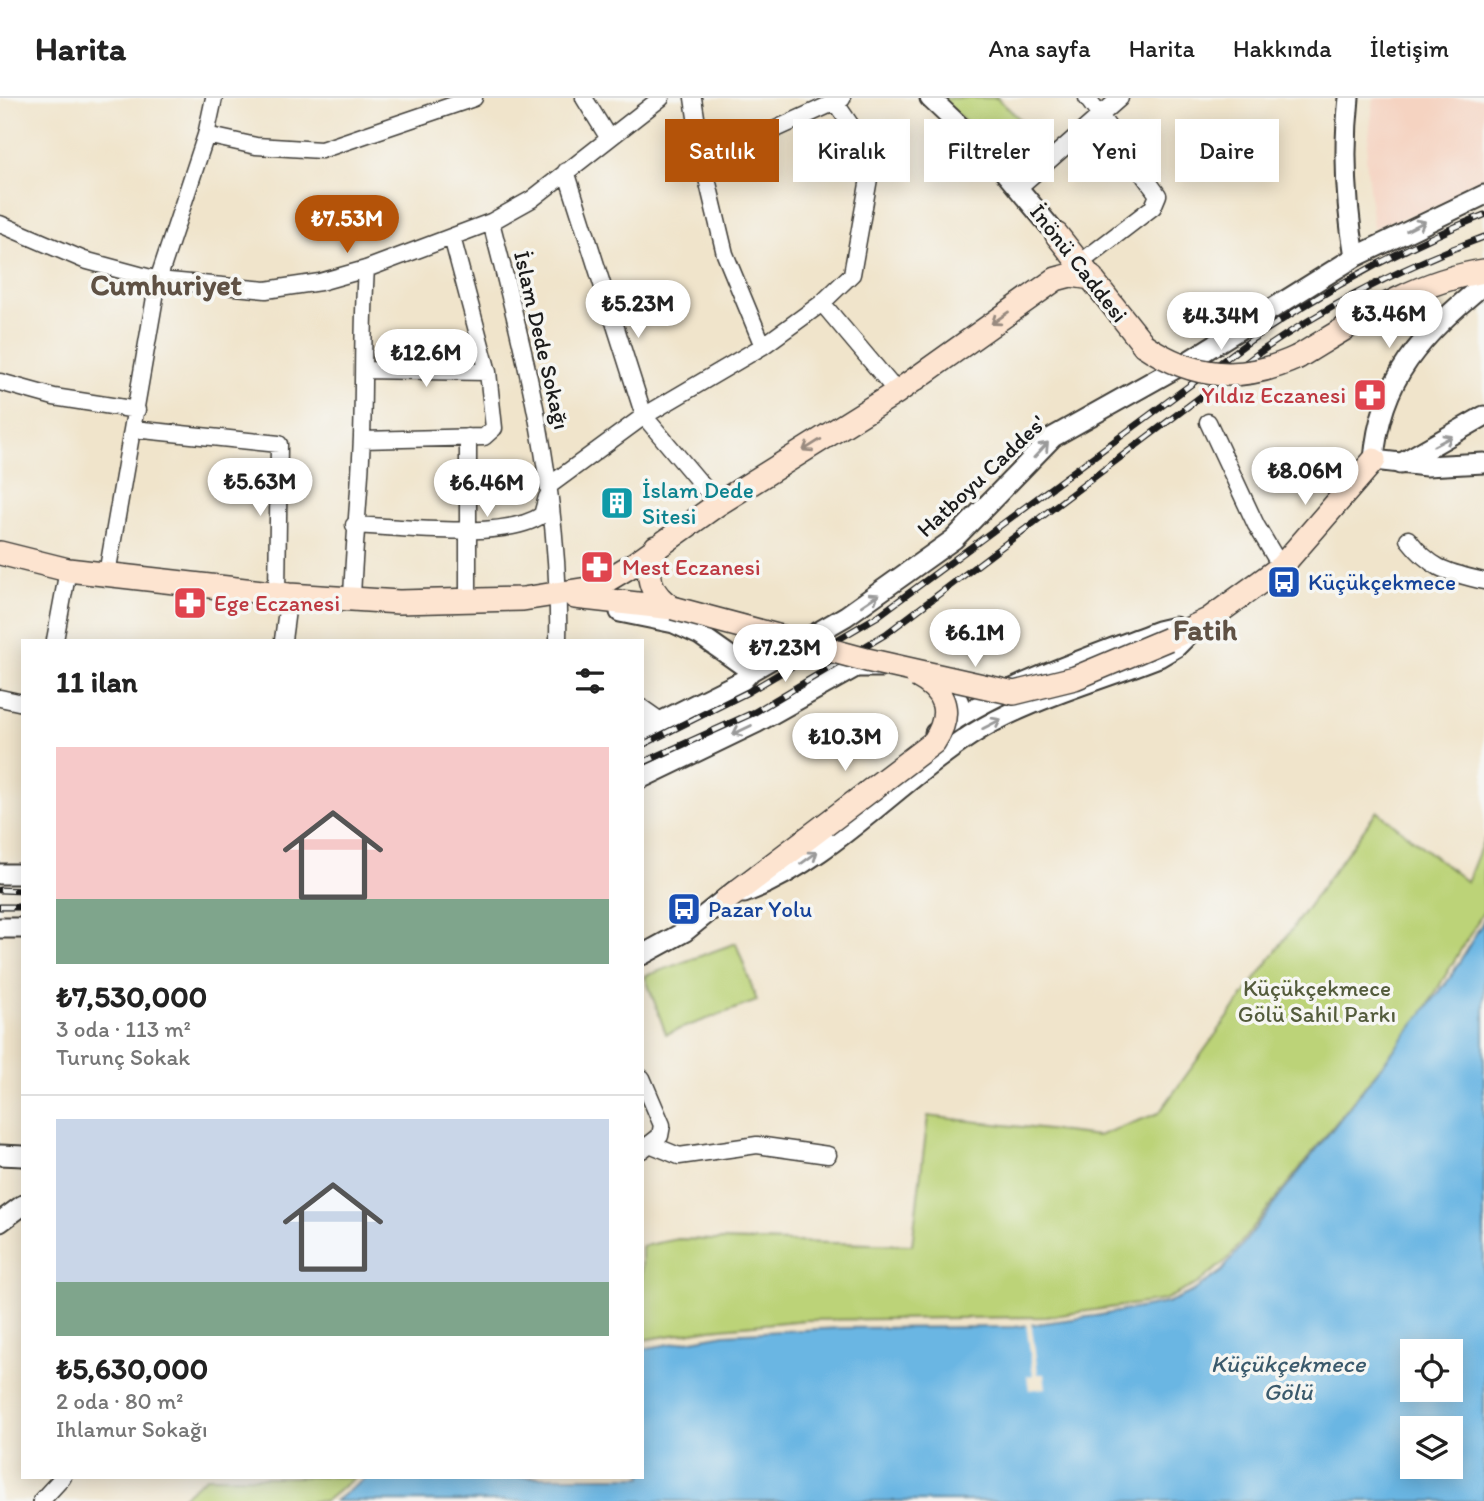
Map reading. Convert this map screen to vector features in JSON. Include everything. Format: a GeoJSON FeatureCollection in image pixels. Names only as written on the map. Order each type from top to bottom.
{"type":"FeatureCollection","features":[{"type":"Feature","properties":{"kind":"main road","name":"İnönü Caddesi"},"geometry":{"type":"LineString","coordinates":[[1057,235],[1144,345],[1168,362],[1202,373],[1237,374],[1273,369],[1404,295],[1462,274],[1484,271]]}},
{"type":"Feature","properties":{"kind":"main road"},"geometry":{"type":"LineString","coordinates":[[1056,279],[1060,256],[1057,235]]}},
{"type":"Feature","properties":{"kind":"main road"},"geometry":{"type":"LineString","coordinates":[[0,553],[68,570],[283,594],[352,598],[523,599],[594,588],[719,504],[897,392],[1056,279],[1086,270]]}},
{"type":"Feature","properties":{"kind":"main road"},"geometry":{"type":"LineString","coordinates":[[656,547],[648,571],[650,584],[660,601],[673,607],[905,670],[1014,693],[1075,678],[1193,629],[1281,567],[1374,460]]}},
{"type":"Feature","properties":{"kind":"main road"},"geometry":{"type":"LineString","coordinates":[[559,593],[583,599],[673,607]]}},
{"type":"Feature","properties":{"kind":"main road"},"geometry":{"type":"LineString","coordinates":[[726,900],[934,741],[941,732],[944,705],[936,686],[905,670]]}},
{"type":"Feature","properties":{"kind":"street"},"geometry":{"type":"LineString","coordinates":[[206,135],[256,146],[321,150],[474,98]]}},
{"type":"Feature","properties":{"kind":"street"},"geometry":{"type":"LineString","coordinates":[[584,98],[608,137]]}},
{"type":"Feature","properties":{"kind":"street"},"geometry":{"type":"LineString","coordinates":[[0,224],[84,260],[158,280],[266,290],[320,282],[366,269],[491,222],[532,200],[608,137],[661,98]]}},
{"type":"Feature","properties":{"kind":"street"},"geometry":{"type":"LineString","coordinates":[[693,98],[696,119]]}},
{"type":"Feature","properties":{"kind":"street","name":"İnönü Caddesi"},"geometry":{"type":"LineString","coordinates":[[930,98],[1019,187],[1057,235]]}},
{"type":"Feature","properties":{"kind":"street"},"geometry":{"type":"LineString","coordinates":[[1086,270],[1153,207],[1158,195],[1087,98]]}},
{"type":"Feature","properties":{"kind":"street"},"geometry":{"type":"LineString","coordinates":[[1019,187],[1120,98]]}},
{"type":"Feature","properties":{"kind":"street"},"geometry":{"type":"LineString","coordinates":[[1349,98],[1346,129],[1347,209],[1355,257]]}},
{"type":"Feature","properties":{"kind":"street"},"geometry":{"type":"LineString","coordinates":[[107,574],[158,280],[206,135],[211,99]]}},
{"type":"Feature","properties":{"kind":"street"},"geometry":{"type":"LineString","coordinates":[[354,525],[468,531],[534,521],[542,515],[550,485],[645,416],[763,346],[822,303],[852,274],[870,173],[840,100],[779,128]]}},
{"type":"Feature","properties":{"kind":"street"},"geometry":{"type":"LineString","coordinates":[[566,172],[645,416],[719,504]]}},
{"type":"Feature","properties":{"kind":"street"},"geometry":{"type":"LineString","coordinates":[[708,182],[724,254],[763,346]]}},
{"type":"Feature","properties":{"kind":"street","name":"Hatboyu Caddes'"},"geometry":{"type":"LineString","coordinates":[[644,730],[742,681],[751,671],[846,616],[954,539],[1054,437],[1186,362],[1355,257],[1484,195]]}},
{"type":"Feature","properties":{"kind":"street","name":"İslam Dede Sokağı"},"geometry":{"type":"LineString","coordinates":[[491,222],[528,364],[550,485],[559,593],[558,639]]}},
{"type":"Feature","properties":{"kind":"street"},"geometry":{"type":"LineString","coordinates":[[362,440],[484,437],[494,428],[488,373],[452,237]]}},
{"type":"Feature","properties":{"kind":"street"},"geometry":{"type":"LineString","coordinates":[[352,598],[354,525],[362,440],[362,322],[366,269]]}},
{"type":"Feature","properties":{"kind":"street"},"geometry":{"type":"LineString","coordinates":[[1484,284],[1431,331],[1394,379],[1379,418],[1374,460],[1438,466],[1484,463]]}},
{"type":"Feature","properties":{"kind":"street"},"geometry":{"type":"LineString","coordinates":[[822,303],[897,392]]}},
{"type":"Feature","properties":{"kind":"street"},"geometry":{"type":"LineString","coordinates":[[364,370],[488,373]]}},
{"type":"Feature","properties":{"kind":"street"},"geometry":{"type":"LineString","coordinates":[[0,382],[54,397],[137,410]]}},
{"type":"Feature","properties":{"kind":"street"},"geometry":{"type":"LineString","coordinates":[[1400,464],[1484,416]]}},
{"type":"Feature","properties":{"kind":"street"},"geometry":{"type":"LineString","coordinates":[[1208,422],[1256,525],[1281,567]]}},
{"type":"Feature","properties":{"kind":"street"},"geometry":{"type":"LineString","coordinates":[[133,429],[279,444],[283,639]]}},
{"type":"Feature","properties":{"kind":"street"},"geometry":{"type":"LineString","coordinates":[[468,437],[468,600]]}},
{"type":"Feature","properties":{"kind":"street"},"geometry":{"type":"LineString","coordinates":[[1408,539],[1425,561],[1442,571],[1484,581]]}},
{"type":"Feature","properties":{"kind":"street"},"geometry":{"type":"LineString","coordinates":[[55,639],[68,570]]}},
{"type":"Feature","properties":{"kind":"street"},"geometry":{"type":"LineString","coordinates":[[583,599],[610,610],[674,623],[699,635],[751,671]]}},
{"type":"Feature","properties":{"kind":"street"},"geometry":{"type":"LineString","coordinates":[[644,954],[684,932],[726,900],[774,852],[955,720],[1044,675],[1158,631],[1174,627],[1193,629]]}},
{"type":"Feature","properties":{"kind":"street"},"geometry":{"type":"LineString","coordinates":[[726,900],[761,887],[801,864],[972,734],[1031,707],[1159,657],[1176,647],[1193,629]]}},
{"type":"Feature","properties":{"kind":"street"},"geometry":{"type":"LineString","coordinates":[[644,777],[756,723],[856,667],[888,667],[1000,696]]}},
{"type":"Feature","properties":{"kind":"street"},"geometry":{"type":"LineString","coordinates":[[939,680],[955,694],[959,703],[955,720]]}},
{"type":"Feature","properties":{"kind":"street"},"geometry":{"type":"LineString","coordinates":[[0,698],[21,703]]}},
{"type":"Feature","properties":{"kind":"street"},"geometry":{"type":"LineString","coordinates":[[644,709],[662,722]]}},
{"type":"Feature","properties":{"kind":"street"},"geometry":{"type":"LineString","coordinates":[[0,874],[21,874]]}},
{"type":"Feature","properties":{"kind":"street"},"geometry":{"type":"LineString","coordinates":[[0,928],[21,928]]}},
{"type":"Feature","properties":{"kind":"street"},"geometry":{"type":"LineString","coordinates":[[644,1083],[662,1125],[660,1136],[647,1147]]}},
{"type":"Feature","properties":{"kind":"street"},"geometry":{"type":"LineString","coordinates":[[647,1147],[673,1156],[757,1145],[828,1155]]}},
{"type":"Feature","properties":{"kind":"street"},"geometry":{"type":"LineString","coordinates":[[0,1156],[21,1156]]}},
{"type":"Feature","properties":{"kind":"street"},"geometry":{"type":"LineString","coordinates":[[0,1222],[21,1206]]}},
{"type":"Feature","properties":{"kind":"street"},"geometry":{"type":"LineString","coordinates":[[41,1501],[61,1479]]}},
{"type":"Feature","properties":{"kind":"shaded area"},"geometry":{"type":"Polygon","coordinates":[[[1374,98],[1484,98],[1484,191],[1373,228],[1366,158],[1374,98]]]}},
{"type":"Feature","properties":{"kind":"green space"},"geometry":{"type":"Polygon","coordinates":[[[940,98],[997,98],[1020,119],[962,119],[940,98]]]}},
{"type":"Feature","properties":{"kind":"green space","name":"Küçükçekmece Gölü Sahil Parkı"},"geometry":{"type":"Polygon","coordinates":[[[1377,811],[1467,882],[1484,839],[1484,911],[1423,1013],[1227,1260],[1197,1284],[1164,1300],[1046,1317],[806,1320],[711,1329],[644,1340],[644,1246],[678,1239],[912,1245],[928,1116],[1098,1136],[1159,1113],[1377,811]]]}},
{"type":"Feature","properties":{"kind":"green space"},"geometry":{"type":"Polygon","coordinates":[[[736,943],[757,1001],[666,1034],[645,976],[736,943]]]}},
{"type":"Feature","properties":{"kind":"green space"},"geometry":{"type":"Polygon","coordinates":[[[204,1479],[352,1479],[325,1501],[177,1501],[204,1479]]]}},
{"type":"Feature","properties":{"kind":"water","name":"Küçükçekmece Gölü"},"geometry":{"type":"Polygon","coordinates":[[[1484,920],[1484,1501],[335,1501],[364,1479],[644,1479],[644,1349],[725,1334],[842,1328],[1015,1327],[1167,1303],[1192,1292],[1222,1271],[1450,978],[1484,920]]]}},
{"type":"Feature","properties":{"kind":"pier"},"geometry":{"type":"Polygon","coordinates":[[[1031,1321],[1038,1374],[1044,1374],[1046,1388],[1029,1390],[1027,1376],[1033,1375],[1026,1322],[1031,1321]]]}},
{"type":"Feature","properties":{"kind":"railway"},"geometry":{"type":"LineString","coordinates":[[644,744],[748,692],[878,616],[1279,322],[1335,287],[1393,256],[1484,215]]}},
{"type":"Feature","properties":{"kind":"railway"},"geometry":{"type":"LineString","coordinates":[[644,762],[755,712],[886,634],[1286,334],[1368,287],[1425,260],[1484,237]]}},
{"type":"Feature","properties":{"kind":"railway"},"geometry":{"type":"LineString","coordinates":[[0,890],[21,891]]}},
{"type":"Feature","properties":{"kind":"railway"},"geometry":{"type":"LineString","coordinates":[[0,907],[21,907]]}},
{"type":"Feature","properties":{"kind":"place","name":"Yıldız Eczanesi"},"geometry":{"type":"Point","coordinates":[1370,395]}},
{"type":"Feature","properties":{"kind":"place","name":"İslam Dede Sitesi"},"geometry":{"type":"Point","coordinates":[617,503]}},
{"type":"Feature","properties":{"kind":"place","name":"Mest Eczanesi"},"geometry":{"type":"Point","coordinates":[597,567]}},
{"type":"Feature","properties":{"kind":"place","name":"Küçükçekmece"},"geometry":{"type":"Point","coordinates":[1284,582]}},
{"type":"Feature","properties":{"kind":"place","name":"Ege Eczanesi"},"geometry":{"type":"Point","coordinates":[190,603]}},
{"type":"Feature","properties":{"kind":"place","name":"Pazar Yolu"},"geometry":{"type":"Point","coordinates":[684,909]}},
{"type":"Feature","properties":{"kind":"district","name":"Cumhuriyet"},"geometry":{"type":"Point","coordinates":[166,285]}},
{"type":"Feature","properties":{"kind":"district","name":"Fatih"},"geometry":{"type":"Point","coordinates":[1205,630]}}]}
